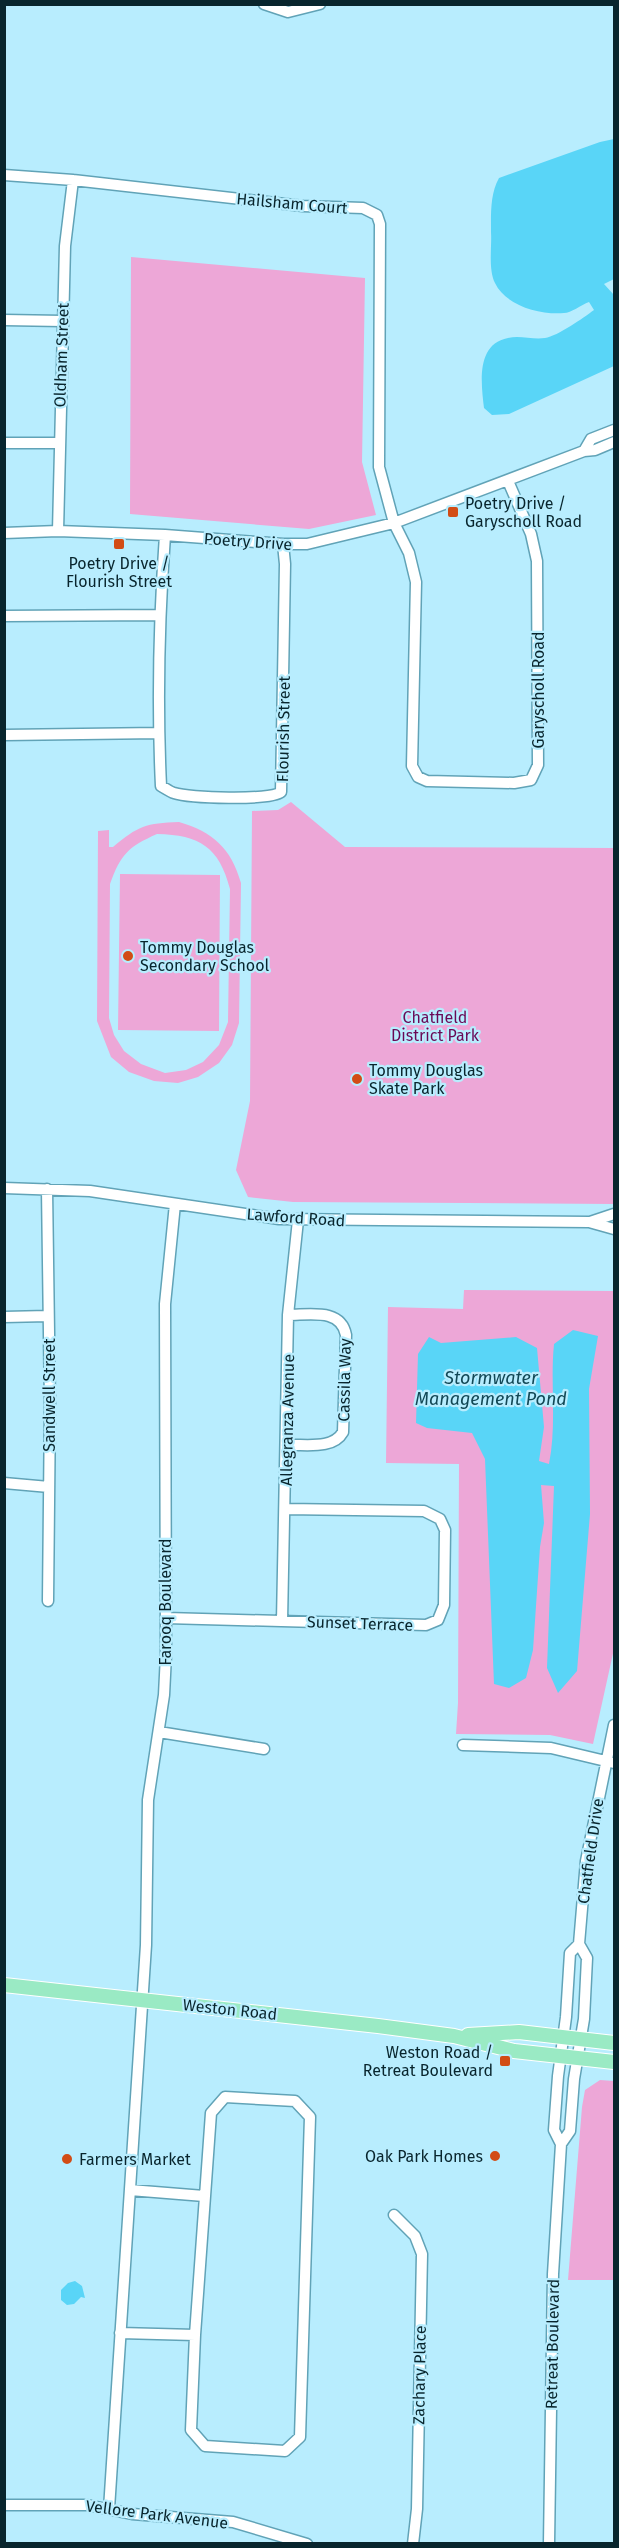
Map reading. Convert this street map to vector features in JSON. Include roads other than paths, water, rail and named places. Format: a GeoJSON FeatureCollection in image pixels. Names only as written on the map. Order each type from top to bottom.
{"type":"FeatureCollection","features":[{"type":"Feature","properties":{"kind":"main road","name":"Weston Road"},"geometry":{"type":"LineString","coordinates":[[4,1985],[454,2036],[514,2051],[615,2062]]}},
{"type":"Feature","properties":{"kind":"main road","name":"Weston Road"},"geometry":{"type":"LineString","coordinates":[[454,2036],[519,2032],[615,2043]]}},
{"type":"Feature","properties":{"kind":"street"},"geometry":{"type":"LineString","coordinates":[[264,4],[288,12],[320,4]]}},
{"type":"Feature","properties":{"kind":"street","name":"Hailsham Court"},"geometry":{"type":"LineString","coordinates":[[4,175],[73,180],[303,206],[363,208],[377,214],[380,224],[379,467],[394,523]]}},
{"type":"Feature","properties":{"kind":"street","name":"Oldham Street"},"geometry":{"type":"LineString","coordinates":[[58,531],[58,443],[65,246],[73,180]]}},
{"type":"Feature","properties":{"kind":"street"},"geometry":{"type":"LineString","coordinates":[[4,320],[63,321]]}},
{"type":"Feature","properties":{"kind":"street","name":"Poetry Drive"},"geometry":{"type":"LineString","coordinates":[[584,451],[591,440],[615,430]]}},
{"type":"Feature","properties":{"kind":"street","name":"Poetry Drive"},"geometry":{"type":"LineString","coordinates":[[4,533],[58,531],[307,544],[394,523],[584,451],[595,450],[615,442]]}},
{"type":"Feature","properties":{"kind":"street"},"geometry":{"type":"LineString","coordinates":[[4,443],[58,443]]}},
{"type":"Feature","properties":{"kind":"street","name":"Garyscholl Road"},"geometry":{"type":"LineString","coordinates":[[394,523],[409,553],[416,582],[412,766],[418,777],[426,781],[514,783],[531,780],[538,765],[537,561],[531,534],[508,481]]}},
{"type":"Feature","properties":{"kind":"street","name":"Flourish Street"},"geometry":{"type":"LineString","coordinates":[[165,535],[159,615],[159,733],[162,786],[173,793],[187,796],[265,798],[281,792],[285,564],[283,544]]}},
{"type":"Feature","properties":{"kind":"street"},"geometry":{"type":"LineString","coordinates":[[4,616],[159,615]]}},
{"type":"Feature","properties":{"kind":"street"},"geometry":{"type":"LineString","coordinates":[[4,735],[159,733]]}},
{"type":"Feature","properties":{"kind":"street","name":"Lawford Road"},"geometry":{"type":"LineString","coordinates":[[4,1188],[90,1191],[298,1220],[589,1222],[615,1229]]}},
{"type":"Feature","properties":{"kind":"street","name":"Sandwell Street"},"geometry":{"type":"LineString","coordinates":[[47,1189],[50,1405],[48,1602]]}},
{"type":"Feature","properties":{"kind":"street","name":"Farooq Boulevard"},"geometry":{"type":"LineString","coordinates":[[109,2509],[146,1945],[148,1800],[164,1685],[166,1618],[165,1304],[175,1204]]}},
{"type":"Feature","properties":{"kind":"street","name":"Lawford Road"},"geometry":{"type":"LineString","coordinates":[[589,1222],[615,1214]]}},
{"type":"Feature","properties":{"kind":"street","name":"Allegranza Avenue"},"geometry":{"type":"LineString","coordinates":[[282,1621],[286,1509],[288,1315],[298,1220]]}},
{"type":"Feature","properties":{"kind":"street","name":"Cassila Way"},"geometry":{"type":"LineString","coordinates":[[286,1445],[329,1444],[335,1442],[343,1432],[346,1335],[342,1323],[333,1316],[288,1315]]}},
{"type":"Feature","properties":{"kind":"street"},"geometry":{"type":"LineString","coordinates":[[4,1317],[48,1316]]}},
{"type":"Feature","properties":{"kind":"street"},"geometry":{"type":"LineString","coordinates":[[4,1483],[49,1487]]}},
{"type":"Feature","properties":{"kind":"street","name":"Sunset Terrace"},"geometry":{"type":"LineString","coordinates":[[166,1618],[426,1625],[438,1620],[444,1605],[445,1530],[440,1519],[424,1511],[286,1509]]}},
{"type":"Feature","properties":{"kind":"street","name":"Chatfield Drive"},"geometry":{"type":"LineString","coordinates":[[577,2058],[584,2019],[587,1958],[579,1944],[586,1861],[610,1762],[615,1725]]}},
{"type":"Feature","properties":{"kind":"street"},"geometry":{"type":"LineString","coordinates":[[159,1732],[264,1749]]}},
{"type":"Feature","properties":{"kind":"street"},"geometry":{"type":"LineString","coordinates":[[463,1745],[551,1748],[610,1762]]}},
{"type":"Feature","properties":{"kind":"street","name":"Chatfield Drive"},"geometry":{"type":"LineString","coordinates":[[563,2037],[570,1953],[579,1944]]}},
{"type":"Feature","properties":{"kind":"street","name":"Retreat Boulevard"},"geometry":{"type":"LineString","coordinates":[[549,2544],[553,2274],[561,2144],[554,2130],[563,2037]]}},
{"type":"Feature","properties":{"kind":"street","name":"Retreat Boulevard"},"geometry":{"type":"LineString","coordinates":[[561,2144],[570,2131],[577,2058]]}},
{"type":"Feature","properties":{"kind":"street"},"geometry":{"type":"LineString","coordinates":[[225,2097],[295,2101],[310,2117],[300,2437],[285,2451],[205,2446],[191,2430],[195,2335],[211,2113],[225,2097]]}},
{"type":"Feature","properties":{"kind":"street"},"geometry":{"type":"LineString","coordinates":[[130,2190],[204,2196]]}},
{"type":"Feature","properties":{"kind":"street","name":"Zachary Place"},"geometry":{"type":"LineString","coordinates":[[394,2215],[415,2236],[422,2254],[417,2509],[413,2544]]}},
{"type":"Feature","properties":{"kind":"street"},"geometry":{"type":"LineString","coordinates":[[120,2333],[195,2335]]}},
{"type":"Feature","properties":{"kind":"street","name":"Vellore Park Avenue"},"geometry":{"type":"LineString","coordinates":[[4,2505],[87,2505],[132,2514],[233,2522],[307,2544]]}},
{"type":"Feature","properties":{"kind":"water"},"geometry":{"type":"Polygon","coordinates":[[[614,139],[614,279],[604,284],[614,295],[614,366],[509,414],[492,415],[484,408],[482,387],[483,366],[490,348],[508,338],[550,337],[594,310],[589,302],[567,313],[535,310],[515,303],[500,291],[495,283],[491,265],[491,211],[496,184],[499,178],[614,139]]]}},
{"type":"Feature","properties":{"kind":"water","name":"Stormwater Management Pond"},"geometry":{"type":"Polygon","coordinates":[[[573,1330],[598,1336],[589,1389],[590,1514],[577,1671],[558,1693],[547,1668],[554,1486],[541,1485],[544,1523],[540,1547],[533,1650],[526,1678],[509,1688],[494,1684],[485,1459],[472,1433],[427,1428],[416,1423],[418,1354],[429,1337],[441,1343],[516,1337],[537,1348],[544,1427],[539,1461],[549,1464],[553,1434],[554,1344],[573,1330]]]}},
{"type":"Feature","properties":{"kind":"water"},"geometry":{"type":"Polygon","coordinates":[[[75,2281],[82,2286],[85,2298],[81,2297],[74,2304],[67,2305],[61,2300],[61,2290],[68,2283],[75,2281]]]}},
{"type":"Feature","properties":{"kind":"place","name":"Poetry Drive / Garyscholl Road"},"geometry":{"type":"Point","coordinates":[453,512]}},
{"type":"Feature","properties":{"kind":"place","name":"Poetry Drive / Flourish Street"},"geometry":{"type":"Point","coordinates":[119,544]}},
{"type":"Feature","properties":{"kind":"place","name":"Tommy Douglas Secondary School"},"geometry":{"type":"Point","coordinates":[128,956]}},
{"type":"Feature","properties":{"kind":"place","name":"Tommy Douglas Skate Park"},"geometry":{"type":"Point","coordinates":[357,1079]}},
{"type":"Feature","properties":{"kind":"place","name":"Weston Road / Retreat Boulevard"},"geometry":{"type":"Point","coordinates":[505,2061]}},
{"type":"Feature","properties":{"kind":"place","name":"Oak Park Homes"},"geometry":{"type":"Point","coordinates":[495,2156]}},
{"type":"Feature","properties":{"kind":"place","name":"Farmers Market"},"geometry":{"type":"Point","coordinates":[67,2159]}},
{"type":"Feature","properties":{"kind":"park label","name":"Chatfield District Park"},"geometry":{"type":"Point","coordinates":[435,1026]}}]}
